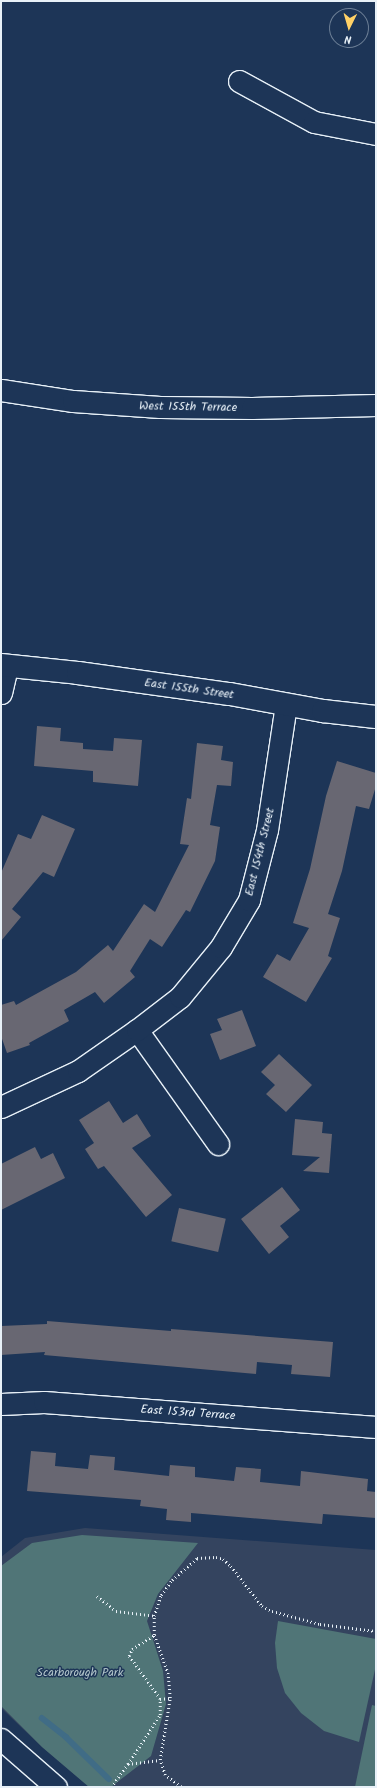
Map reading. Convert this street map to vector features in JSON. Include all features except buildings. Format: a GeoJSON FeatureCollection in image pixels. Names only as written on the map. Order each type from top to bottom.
{"type":"FeatureCollection","features":[{"type":"Feature","properties":{"kind":"street"},"geometry":{"type":"LineString","coordinates":[[238,81],[314,122],[376,134]]}},
{"type":"Feature","properties":{"kind":"street","name":"West 155th Terrace"},"geometry":{"type":"LineString","coordinates":[[1,390],[73,401],[160,407],[252,408],[376,405]]}},
{"type":"Feature","properties":{"kind":"street"},"geometry":{"type":"LineString","coordinates":[[1,693],[4,665]]}},
{"type":"Feature","properties":{"kind":"street","name":"East 155th Street"},"geometry":{"type":"LineString","coordinates":[[4,665],[78,673],[230,694],[376,717]]}},
{"type":"Feature","properties":{"kind":"street","name":"East 154th Street"},"geometry":{"type":"LineString","coordinates":[[1,1107],[78,1071],[137,1030],[180,997],[220,947],[249,900],[267,830],[286,704]]}},
{"type":"Feature","properties":{"kind":"street"},"geometry":{"type":"LineString","coordinates":[[137,1030],[218,1144]]}},
{"type":"Feature","properties":{"kind":"street","name":"East 153rd Terrace"},"geometry":{"type":"LineString","coordinates":[[1,1404],[44,1402],[376,1427]]}},
{"type":"Feature","properties":{"kind":"street"},"geometry":{"type":"LineString","coordinates":[[4,1746],[56,1787]]}},
{"type":"Feature","properties":{"kind":"path"},"geometry":{"type":"LineString","coordinates":[[181,1787],[165,1774],[160,1760],[170,1698],[168,1674],[154,1635],[154,1616],[161,1595],[172,1580],[197,1558],[216,1557],[231,1566],[262,1606],[272,1611],[320,1624],[376,1630]]}},
{"type":"Feature","properties":{"kind":"path"},"geometry":{"type":"LineString","coordinates":[[97,1596],[116,1611],[154,1616]]}},
{"type":"Feature","properties":{"kind":"path"},"geometry":{"type":"LineString","coordinates":[[110,1787],[128,1764],[160,1715],[160,1699],[129,1656],[132,1649],[154,1635]]}},
{"type":"Feature","properties":{"kind":"path"},"geometry":{"type":"LineString","coordinates":[[160,1699],[170,1698]]}},
{"type":"Feature","properties":{"kind":"path"},"geometry":{"type":"LineString","coordinates":[[128,1764],[160,1760]]}},
{"type":"Feature","properties":{"kind":"shaded area"},"geometry":{"type":"Polygon","coordinates":[[[85,1528],[376,1550],[376,1787],[89,1787],[42,1747],[1,1708],[1,1557],[25,1538],[85,1528]]]}},
{"type":"Feature","properties":{"kind":"green space","name":"Scarborough Park"},"geometry":{"type":"Polygon","coordinates":[[[82,1535],[198,1543],[158,1594],[147,1621],[163,1671],[166,1704],[151,1756],[111,1787],[89,1787],[42,1747],[1,1706],[1,1566],[32,1543],[82,1535]]]}},
{"type":"Feature","properties":{"kind":"green space"},"geometry":{"type":"Polygon","coordinates":[[[278,1621],[376,1639],[376,1665],[359,1742],[324,1731],[301,1713],[285,1693],[277,1668],[275,1643],[278,1621]]]}},
{"type":"Feature","properties":{"kind":"green space"},"geometry":{"type":"Polygon","coordinates":[[[372,1705],[376,1706],[376,1787],[355,1787],[372,1705]]]}},
{"type":"Feature","properties":{"kind":"waterway"},"geometry":{"type":"LineString","coordinates":[[42,1718],[66,1737],[109,1779]]}}]}
